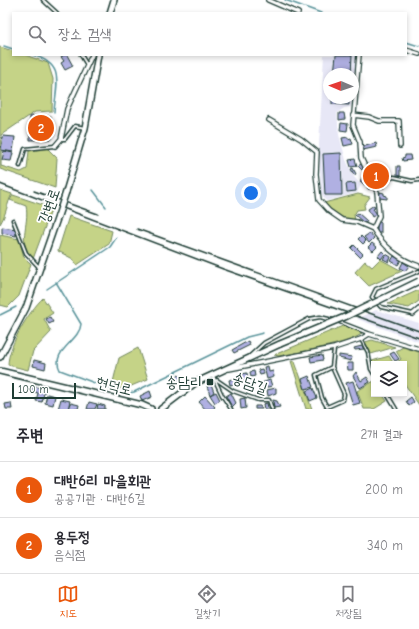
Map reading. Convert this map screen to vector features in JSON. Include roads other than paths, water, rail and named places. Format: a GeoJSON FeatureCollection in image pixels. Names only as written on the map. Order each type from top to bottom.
{"type":"FeatureCollection","features":[{"type":"Feature","properties":{"kind":"street"},"geometry":{"type":"LineString","coordinates":[[110,12],[114,0]]}},
{"type":"Feature","properties":{"kind":"street"},"geometry":{"type":"LineString","coordinates":[[268,0],[296,12]]}},
{"type":"Feature","properties":{"kind":"street"},"geometry":{"type":"LineString","coordinates":[[407,50],[419,54]]}},
{"type":"Feature","properties":{"kind":"street"},"geometry":{"type":"LineString","coordinates":[[55,146],[61,139],[67,109],[92,56]]}},
{"type":"Feature","properties":{"kind":"street","name":"강변로"},"geometry":{"type":"LineString","coordinates":[[0,357],[26,308],[66,192],[85,128],[98,56]]}},
{"type":"Feature","properties":{"kind":"street"},"geometry":{"type":"LineString","coordinates":[[359,56],[353,125],[360,142],[361,158],[374,182],[377,192],[380,208],[379,216],[373,229]]}},
{"type":"Feature","properties":{"kind":"street"},"geometry":{"type":"LineString","coordinates":[[353,115],[369,117],[379,121],[399,121],[400,146]]}},
{"type":"Feature","properties":{"kind":"street"},"geometry":{"type":"LineString","coordinates":[[269,120],[301,139],[317,152],[316,174],[319,200],[329,211],[342,220],[357,222],[373,229],[378,237],[396,255],[408,263],[419,266]]}},
{"type":"Feature","properties":{"kind":"street"},"geometry":{"type":"LineString","coordinates":[[161,409],[195,383],[221,370],[346,316],[419,281]]}},
{"type":"Feature","properties":{"kind":"street"},"geometry":{"type":"LineString","coordinates":[[413,314],[419,309]]}},
{"type":"Feature","properties":{"kind":"street"},"geometry":{"type":"LineString","coordinates":[[413,314],[419,316]]}},
{"type":"Feature","properties":{"kind":"street"},"geometry":{"type":"LineString","coordinates":[[221,370],[334,348],[361,339],[369,334],[419,349]]}},
{"type":"Feature","properties":{"kind":"street","name":"현덕로"},"geometry":{"type":"LineString","coordinates":[[0,371],[70,386],[142,405],[151,409]]}},
{"type":"Feature","properties":{"kind":"street"},"geometry":{"type":"LineString","coordinates":[[156,409],[175,398]]}},
{"type":"Feature","properties":{"kind":"lane"},"geometry":{"type":"LineString","coordinates":[[43,0],[56,12]]}},
{"type":"Feature","properties":{"kind":"lane"},"geometry":{"type":"LineString","coordinates":[[82,56],[87,65]]}},
{"type":"Feature","properties":{"kind":"lane"},"geometry":{"type":"LineString","coordinates":[[61,139],[65,139],[75,126],[85,128]]}},
{"type":"Feature","properties":{"kind":"lane"},"geometry":{"type":"LineString","coordinates":[[20,166],[25,149],[55,146]]}},
{"type":"Feature","properties":{"kind":"lane"},"geometry":{"type":"LineString","coordinates":[[374,182],[394,177],[412,181],[419,180]]}},
{"type":"Feature","properties":{"kind":"lane"},"geometry":{"type":"LineString","coordinates":[[13,220],[26,253],[39,267]]}},
{"type":"Feature","properties":{"kind":"lane"},"geometry":{"type":"LineString","coordinates":[[413,314],[381,307],[372,297],[376,290],[419,271]]}},
{"type":"Feature","properties":{"kind":"lane"},"geometry":{"type":"LineString","coordinates":[[248,358],[264,343],[316,316],[324,317],[357,328],[369,334]]}},
{"type":"Feature","properties":{"kind":"lane"},"geometry":{"type":"LineString","coordinates":[[361,339],[368,352],[371,369]]}},
{"type":"Feature","properties":{"kind":"lane"},"geometry":{"type":"LineString","coordinates":[[332,367],[316,375],[322,398],[327,407],[344,400],[344,394],[332,367],[334,348]]}},
{"type":"Feature","properties":{"kind":"lane","name":"송담길"},"geometry":{"type":"LineString","coordinates":[[213,375],[217,380],[233,391],[258,400],[269,400],[272,409]]}},
{"type":"Feature","properties":{"kind":"lane","name":"송담길"},"geometry":{"type":"LineString","coordinates":[[217,380],[222,395],[231,409]]}},
{"type":"Feature","properties":{"kind":"lane"},"geometry":{"type":"LineString","coordinates":[[388,397],[396,409]]}},
{"type":"Feature","properties":{"kind":"waterway"},"geometry":{"type":"LineString","coordinates":[[285,0],[318,12]]}},
{"type":"Feature","properties":{"kind":"waterway"},"geometry":{"type":"LineString","coordinates":[[407,42],[419,46]]}},
{"type":"Feature","properties":{"kind":"waterway"},"geometry":{"type":"LineString","coordinates":[[4,46],[12,49]]}},
{"type":"Feature","properties":{"kind":"waterway"},"geometry":{"type":"LineString","coordinates":[[36,56],[50,64],[55,70],[57,84],[54,112]]}},
{"type":"Feature","properties":{"kind":"waterway"},"geometry":{"type":"LineString","coordinates":[[93,190],[106,207]]}},
{"type":"Feature","properties":{"kind":"waterway"},"geometry":{"type":"LineString","coordinates":[[47,289],[110,247],[116,238]]}},
{"type":"Feature","properties":{"kind":"waterway"},"geometry":{"type":"LineString","coordinates":[[56,282],[81,324],[76,336],[59,357],[58,363],[60,370],[124,394],[134,392],[247,337],[263,333]]}},
{"type":"Feature","properties":{"kind":"waterway"},"geometry":{"type":"LineString","coordinates":[[0,315],[16,307]]}},
{"type":"Feature","properties":{"kind":"railway"},"geometry":{"type":"LineString","coordinates":[[0,184],[223,269],[419,338]]}},
{"type":"Feature","properties":{"kind":"railway"},"geometry":{"type":"LineString","coordinates":[[34,191],[98,214]]}},
{"type":"Feature","properties":{"kind":"railway"},"geometry":{"type":"LineString","coordinates":[[137,229],[419,331]]}},
{"type":"Feature","properties":{"kind":"place","name":"용두정"},"geometry":{"type":"Point","coordinates":[41,128]}},
{"type":"Feature","properties":{"kind":"place","name":"대반6리 마을회관"},"geometry":{"type":"Point","coordinates":[376,176]}},
{"type":"Feature","properties":{"kind":"place","name":"송담리"},"geometry":{"type":"Point","coordinates":[210,382]}}]}
